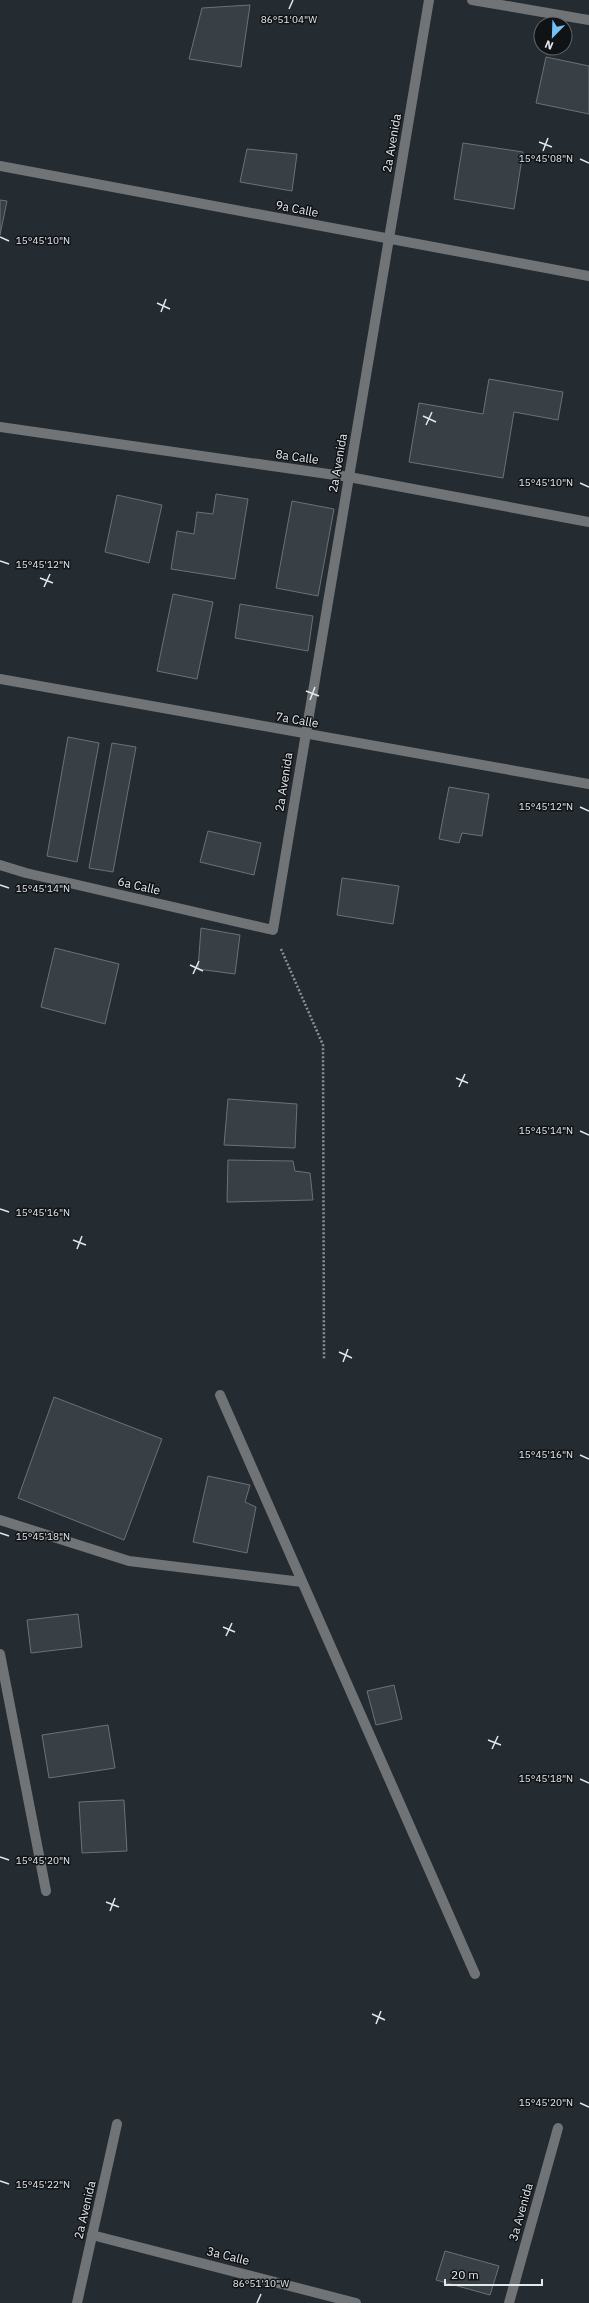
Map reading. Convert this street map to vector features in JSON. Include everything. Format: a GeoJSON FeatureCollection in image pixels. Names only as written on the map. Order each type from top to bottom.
{"type":"FeatureCollection","features":[{"type":"Feature","properties":{"kind":"street","name":"2a Avenida"},"geometry":{"type":"LineString","coordinates":[[273,930],[429,0]]}},
{"type":"Feature","properties":{"kind":"street"},"geometry":{"type":"LineString","coordinates":[[472,0],[589,20]]}},
{"type":"Feature","properties":{"kind":"street","name":"9a Calle"},"geometry":{"type":"LineString","coordinates":[[0,166],[389,240],[589,276]]}},
{"type":"Feature","properties":{"kind":"street","name":"8a Calle"},"geometry":{"type":"LineString","coordinates":[[0,427],[349,477],[589,522]]}},
{"type":"Feature","properties":{"kind":"street","name":"7a Calle"},"geometry":{"type":"LineString","coordinates":[[0,679],[305,735],[589,784]]}},
{"type":"Feature","properties":{"kind":"street","name":"6a Calle"},"geometry":{"type":"LineString","coordinates":[[0,867],[273,930]]}},
{"type":"Feature","properties":{"kind":"street"},"geometry":{"type":"LineString","coordinates":[[220,1395],[475,1974]]}},
{"type":"Feature","properties":{"kind":"street"},"geometry":{"type":"LineString","coordinates":[[0,1520],[129,1561],[302,1582]]}},
{"type":"Feature","properties":{"kind":"street"},"geometry":{"type":"LineString","coordinates":[[0,1654],[46,1891]]}},
{"type":"Feature","properties":{"kind":"street","name":"2a Avenida"},"geometry":{"type":"LineString","coordinates":[[77,2303],[118,2124]]}},
{"type":"Feature","properties":{"kind":"street","name":"3a Avenida"},"geometry":{"type":"LineString","coordinates":[[509,2303],[558,2128]]}},
{"type":"Feature","properties":{"kind":"street","name":"3a Calle"},"geometry":{"type":"LineString","coordinates":[[92,2235],[356,2303]]}},
{"type":"Feature","properties":{"kind":"path"},"geometry":{"type":"LineString","coordinates":[[273,930],[323,1045],[324,1358]]}},
{"type":"Feature","properties":{"kind":"building"},"geometry":{"type":"Polygon","coordinates":[[[250,5],[241,67],[189,59],[202,8],[250,5]]]}},
{"type":"Feature","properties":{"kind":"building"},"geometry":{"type":"Polygon","coordinates":[[[546,57],[589,66],[589,114],[536,103],[546,57]]]}},
{"type":"Feature","properties":{"kind":"building"},"geometry":{"type":"Polygon","coordinates":[[[463,143],[523,152],[514,209],[454,199],[463,143]]]}},
{"type":"Feature","properties":{"kind":"building"},"geometry":{"type":"Polygon","coordinates":[[[247,149],[297,154],[292,191],[240,182],[247,149]]]}},
{"type":"Feature","properties":{"kind":"building"},"geometry":{"type":"Polygon","coordinates":[[[0,200],[7,201],[0,235],[0,200]]]}},
{"type":"Feature","properties":{"kind":"building"},"geometry":{"type":"Polygon","coordinates":[[[489,379],[563,392],[558,420],[514,412],[503,478],[409,462],[419,403],[483,414],[489,379]]]}},
{"type":"Feature","properties":{"kind":"building"},"geometry":{"type":"Polygon","coordinates":[[[216,494],[248,499],[235,579],[171,569],[177,531],[194,534],[197,512],[213,514],[216,494]]]}},
{"type":"Feature","properties":{"kind":"building"},"geometry":{"type":"Polygon","coordinates":[[[117,495],[162,505],[149,563],[105,552],[117,495]]]}},
{"type":"Feature","properties":{"kind":"building"},"geometry":{"type":"Polygon","coordinates":[[[292,501],[334,509],[318,596],[276,588],[292,501]]]}},
{"type":"Feature","properties":{"kind":"building"},"geometry":{"type":"Polygon","coordinates":[[[173,594],[213,602],[197,679],[157,671],[173,594]]]}},
{"type":"Feature","properties":{"kind":"building"},"geometry":{"type":"Polygon","coordinates":[[[240,604],[313,616],[308,651],[235,638],[240,604]]]}},
{"type":"Feature","properties":{"kind":"building"},"geometry":{"type":"Polygon","coordinates":[[[68,737],[99,743],[77,862],[47,856],[68,737]]]}},
{"type":"Feature","properties":{"kind":"building"},"geometry":{"type":"Polygon","coordinates":[[[112,743],[136,747],[113,872],[89,868],[112,743]]]}},
{"type":"Feature","properties":{"kind":"building"},"geometry":{"type":"Polygon","coordinates":[[[449,787],[489,794],[482,836],[462,833],[459,843],[439,839],[449,787]]]}},
{"type":"Feature","properties":{"kind":"building"},"geometry":{"type":"Polygon","coordinates":[[[208,831],[261,843],[254,875],[200,862],[208,831]]]}},
{"type":"Feature","properties":{"kind":"building"},"geometry":{"type":"Polygon","coordinates":[[[342,878],[399,886],[393,924],[337,915],[342,878]]]}},
{"type":"Feature","properties":{"kind":"building"},"geometry":{"type":"Polygon","coordinates":[[[201,928],[240,935],[235,974],[198,969],[201,928]]]}},
{"type":"Feature","properties":{"kind":"building"},"geometry":{"type":"Polygon","coordinates":[[[55,948],[119,964],[105,1024],[41,1007],[55,948]]]}},
{"type":"Feature","properties":{"kind":"building"},"geometry":{"type":"Polygon","coordinates":[[[228,1099],[297,1104],[295,1148],[224,1145],[228,1099]]]}},
{"type":"Feature","properties":{"kind":"building"},"geometry":{"type":"Polygon","coordinates":[[[228,1160],[293,1161],[295,1171],[310,1173],[313,1200],[227,1202],[228,1160]]]}},
{"type":"Feature","properties":{"kind":"building"},"geometry":{"type":"Polygon","coordinates":[[[54,1397],[162,1439],[124,1540],[18,1498],[54,1397]]]}},
{"type":"Feature","properties":{"kind":"building"},"geometry":{"type":"Polygon","coordinates":[[[208,1476],[250,1485],[245,1502],[256,1507],[247,1553],[193,1542],[208,1476]]]}},
{"type":"Feature","properties":{"kind":"building"},"geometry":{"type":"Polygon","coordinates":[[[78,1614],[82,1647],[31,1653],[27,1620],[78,1614]]]}},
{"type":"Feature","properties":{"kind":"building"},"geometry":{"type":"Polygon","coordinates":[[[394,1685],[402,1719],[376,1725],[367,1691],[394,1685]]]}},
{"type":"Feature","properties":{"kind":"building"},"geometry":{"type":"Polygon","coordinates":[[[108,1725],[115,1768],[49,1778],[42,1735],[108,1725]]]}},
{"type":"Feature","properties":{"kind":"building"},"geometry":{"type":"Polygon","coordinates":[[[124,1800],[127,1851],[82,1853],[79,1802],[124,1800]]]}},
{"type":"Feature","properties":{"kind":"building"},"geometry":{"type":"Polygon","coordinates":[[[445,2251],[499,2266],[490,2295],[436,2280],[445,2251]]]}}]}
